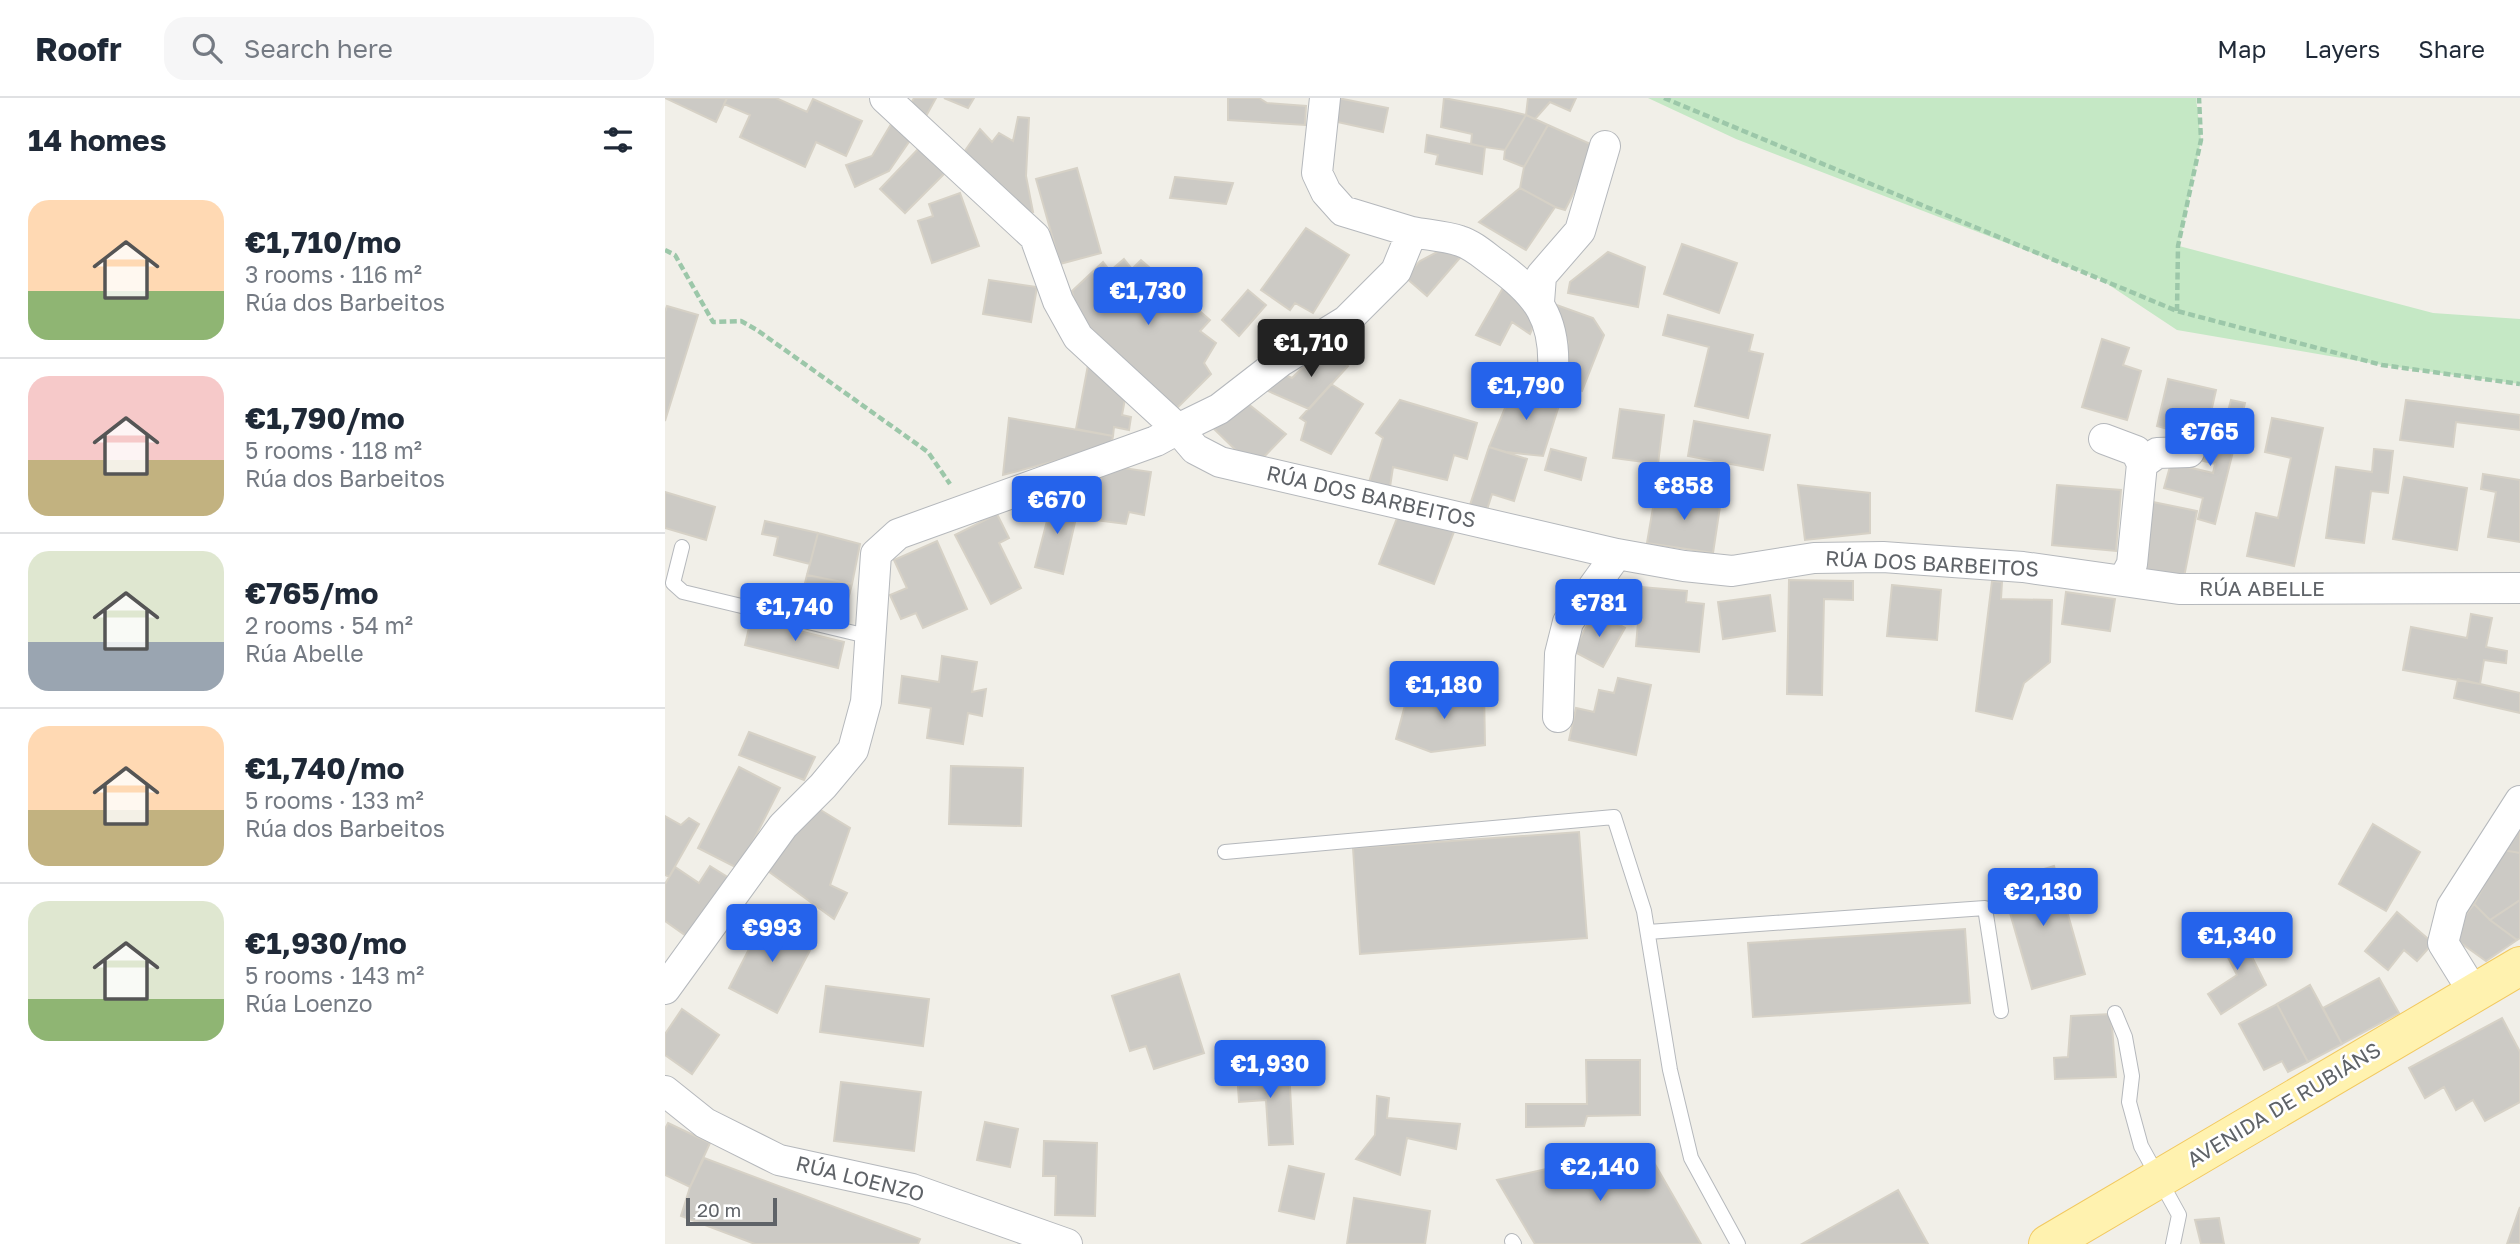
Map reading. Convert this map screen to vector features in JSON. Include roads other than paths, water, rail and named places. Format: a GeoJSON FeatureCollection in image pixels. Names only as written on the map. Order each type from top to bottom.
{"type":"FeatureCollection","features":[{"type":"Feature","properties":{"kind":"main road","name":"AVENIDA DE RUBIÁNS"},"geometry":{"type":"LineString","coordinates":[[2048,1244],[2520,966]]}},
{"type":"Feature","properties":{"kind":"street","name":"RÚA DOS BARBEITOS"},"geometry":{"type":"LineString","coordinates":[[885,98],[1035,237],[1058,301],[1078,337],[1178,429],[1195,449],[1220,462],[1617,554],[1684,566],[1732,570],[1814,558],[1883,557],[2023,567],[2123,581]]}},
{"type":"Feature","properties":{"kind":"street"},"geometry":{"type":"LineString","coordinates":[[1325,98],[1317,173],[1326,192],[1343,211],[1412,232],[1461,241],[1514,277],[1539,302],[1549,323],[1554,355],[1553,372]]}},
{"type":"Feature","properties":{"kind":"street"},"geometry":{"type":"LineString","coordinates":[[1539,302],[1541,276],[1580,231],[1605,146]]}},
{"type":"Feature","properties":{"kind":"street"},"geometry":{"type":"LineString","coordinates":[[665,989],[677,948],[853,750],[866,702],[876,554],[898,534],[1156,441],[1219,409],[1281,361],[1346,321],[1396,271],[1412,232]]}},
{"type":"Feature","properties":{"kind":"street"},"geometry":{"type":"LineString","coordinates":[[2104,439],[2136,451],[2142,464],[2132,564],[2123,581]]}},
{"type":"Feature","properties":{"kind":"street"},"geometry":{"type":"LineString","coordinates":[[2142,464],[2157,453],[2189,452]]}},
{"type":"Feature","properties":{"kind":"street"},"geometry":{"type":"LineString","coordinates":[[1558,718],[1560,654],[1568,622],[1617,554]]}},
{"type":"Feature","properties":{"kind":"street","name":"RÚA ABELLE"},"geometry":{"type":"LineString","coordinates":[[2123,581],[2179,589],[2520,589]]}},
{"type":"Feature","properties":{"kind":"street"},"geometry":{"type":"LineString","coordinates":[[2474,993],[2443,943],[2452,907],[2520,801]]}},
{"type":"Feature","properties":{"kind":"street","name":"RÚA LOENZO"},"geometry":{"type":"LineString","coordinates":[[665,1091],[705,1123],[779,1160],[912,1189],[1067,1244]]}},
{"type":"Feature","properties":{"kind":"lane"},"geometry":{"type":"LineString","coordinates":[[682,547],[673,583],[683,592],[871,637]]}},
{"type":"Feature","properties":{"kind":"lane"},"geometry":{"type":"LineString","coordinates":[[1225,852],[1613,817],[1644,911],[1670,1070],[1691,1158],[1738,1244]]}},
{"type":"Feature","properties":{"kind":"lane"},"geometry":{"type":"LineString","coordinates":[[1648,932],[1985,908],[2000,1011]]}},
{"type":"Feature","properties":{"kind":"lane"},"geometry":{"type":"LineString","coordinates":[[2115,1013],[2125,1037],[2132,1076],[2129,1102],[2141,1146],[2179,1215],[2173,1244]]}}]}
